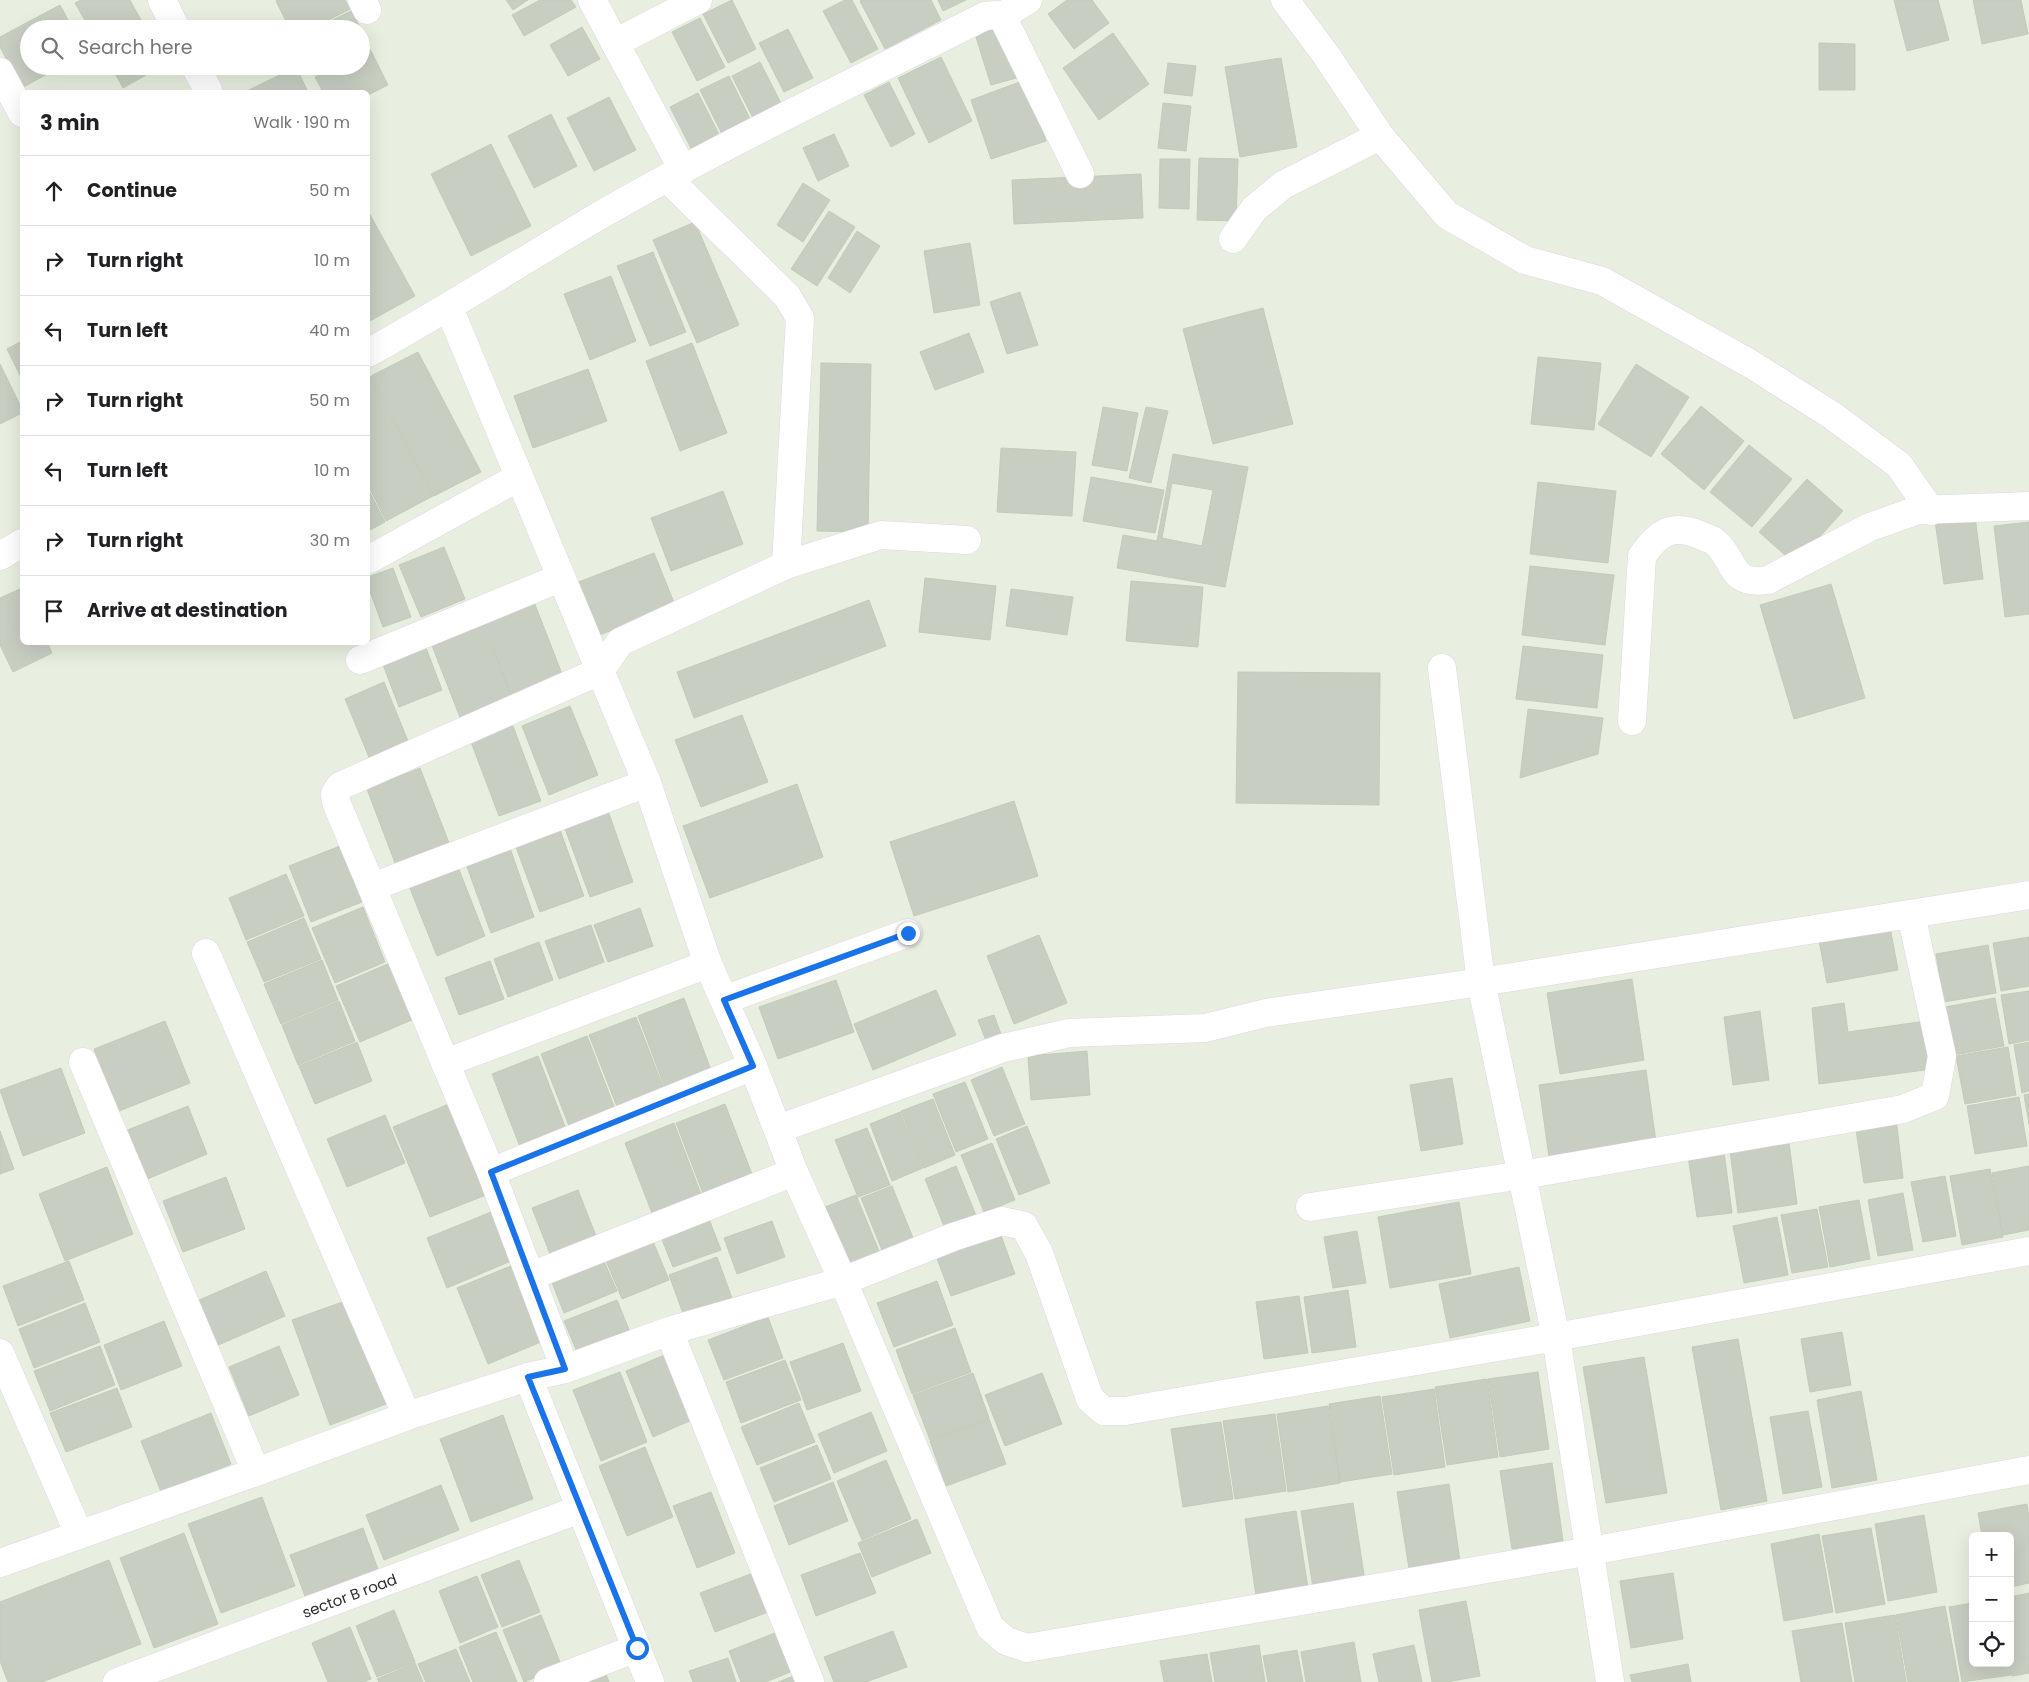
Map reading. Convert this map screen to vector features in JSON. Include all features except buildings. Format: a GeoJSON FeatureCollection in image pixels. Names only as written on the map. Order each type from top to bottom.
{"type":"FeatureCollection","features":[{"type":"Feature","properties":{"kind":"street"},"geometry":{"type":"LineString","coordinates":[[162,0],[172,20]]}},
{"type":"Feature","properties":{"kind":"street"},"geometry":{"type":"LineString","coordinates":[[592,0],[615,43],[675,174],[787,296],[800,318],[786,565]]}},
{"type":"Feature","properties":{"kind":"street"},"geometry":{"type":"LineString","coordinates":[[615,43],[698,0]]}},
{"type":"Feature","properties":{"kind":"street"},"geometry":{"type":"LineString","coordinates":[[370,352],[450,308],[592,220],[675,174],[985,16],[1001,17],[1028,0]]}},
{"type":"Feature","properties":{"kind":"street"},"geometry":{"type":"LineString","coordinates":[[1279,2],[1326,55],[1380,136],[1447,215],[1525,260],[1602,281],[1749,363],[1830,414],[1899,466],[1931,511]]}},
{"type":"Feature","properties":{"kind":"street"},"geometry":{"type":"LineString","coordinates":[[1001,17],[1080,174]]}},
{"type":"Feature","properties":{"kind":"street"},"geometry":{"type":"LineString","coordinates":[[0,72],[20,109]]}},
{"type":"Feature","properties":{"kind":"street"},"geometry":{"type":"LineString","coordinates":[[200,75],[208,90]]}},
{"type":"Feature","properties":{"kind":"street"},"geometry":{"type":"LineString","coordinates":[[1233,239],[1254,209],[1283,185],[1380,136]]}},
{"type":"Feature","properties":{"kind":"street"},"geometry":{"type":"LineString","coordinates":[[450,308],[560,578],[647,783],[708,964],[753,1066],[794,1172],[843,1281],[990,1627],[1006,1641],[1027,1648],[1591,1550],[2029,1470]]}},
{"type":"Feature","properties":{"kind":"street"},"geometry":{"type":"LineString","coordinates":[[370,559],[519,477]]}},
{"type":"Feature","properties":{"kind":"street"},"geometry":{"type":"LineString","coordinates":[[1632,721],[1642,556],[1653,540],[1664,533],[1686,530],[1714,541],[1739,575],[1753,582],[1768,580],[1870,527],[1918,510],[2029,506]]}},
{"type":"Feature","properties":{"kind":"street"},"geometry":{"type":"LineString","coordinates":[[565,1369],[491,1172],[336,802],[335,794],[340,786],[600,671],[620,642],[786,565],[881,535],[967,540]]}},
{"type":"Feature","properties":{"kind":"street"},"geometry":{"type":"LineString","coordinates":[[0,556],[20,544]]}},
{"type":"Feature","properties":{"kind":"street"},"geometry":{"type":"LineString","coordinates":[[360,660],[560,578]]}},
{"type":"Feature","properties":{"kind":"street"},"geometry":{"type":"LineString","coordinates":[[1442,668],[1481,982],[1556,1337],[1591,1550],[1610,1682]]}},
{"type":"Feature","properties":{"kind":"street"},"geometry":{"type":"LineString","coordinates":[[372,887],[647,783]]}},
{"type":"Feature","properties":{"kind":"street"},"geometry":{"type":"LineString","coordinates":[[778,1129],[1003,1048],[1069,1033],[1205,1028],[1266,1014],[1481,982],[2029,895]]}},
{"type":"Feature","properties":{"kind":"street"},"geometry":{"type":"LineString","coordinates":[[1310,1207],[1523,1174],[1903,1109],[1935,1096],[1942,1056],[1911,914]]}},
{"type":"Feature","properties":{"kind":"street"},"geometry":{"type":"LineString","coordinates":[[724,1000],[908,933]]}},
{"type":"Feature","properties":{"kind":"street"},"geometry":{"type":"LineString","coordinates":[[206,953],[407,1416]]}},
{"type":"Feature","properties":{"kind":"street"},"geometry":{"type":"LineString","coordinates":[[445,1063],[708,964]]}},
{"type":"Feature","properties":{"kind":"street"},"geometry":{"type":"LineString","coordinates":[[82,1062],[256,1472]]}},
{"type":"Feature","properties":{"kind":"street"},"geometry":{"type":"LineString","coordinates":[[491,1172],[753,1066]]}},
{"type":"Feature","properties":{"kind":"street"},"geometry":{"type":"LineString","coordinates":[[531,1276],[794,1172]]}},
{"type":"Feature","properties":{"kind":"street"},"geometry":{"type":"LineString","coordinates":[[0,1563],[407,1416],[528,1377],[565,1369],[669,1331],[843,1281],[954,1237],[1002,1221],[1024,1226],[1039,1253],[1090,1399],[1104,1411],[1124,1411],[1556,1337],[2029,1251]]}},
{"type":"Feature","properties":{"kind":"street"},"geometry":{"type":"LineString","coordinates":[[669,1331],[810,1682]]}},
{"type":"Feature","properties":{"kind":"street"},"geometry":{"type":"LineString","coordinates":[[0,1353],[79,1534]]}},
{"type":"Feature","properties":{"kind":"street"},"geometry":{"type":"LineString","coordinates":[[528,1377],[650,1682]]}},
{"type":"Feature","properties":{"kind":"street","name":"sector B road"},"geometry":{"type":"LineString","coordinates":[[117,1682],[580,1509]]}},
{"type":"Feature","properties":{"kind":"street"},"geometry":{"type":"LineString","coordinates":[[548,1682],[637,1648]]}},
{"type":"Feature","properties":{"kind":"route"},"geometry":{"type":"LineString","coordinates":[[637,1648],[528,1377],[565,1369],[491,1172],[753,1066],[724,1000],[908,933]]}}]}
